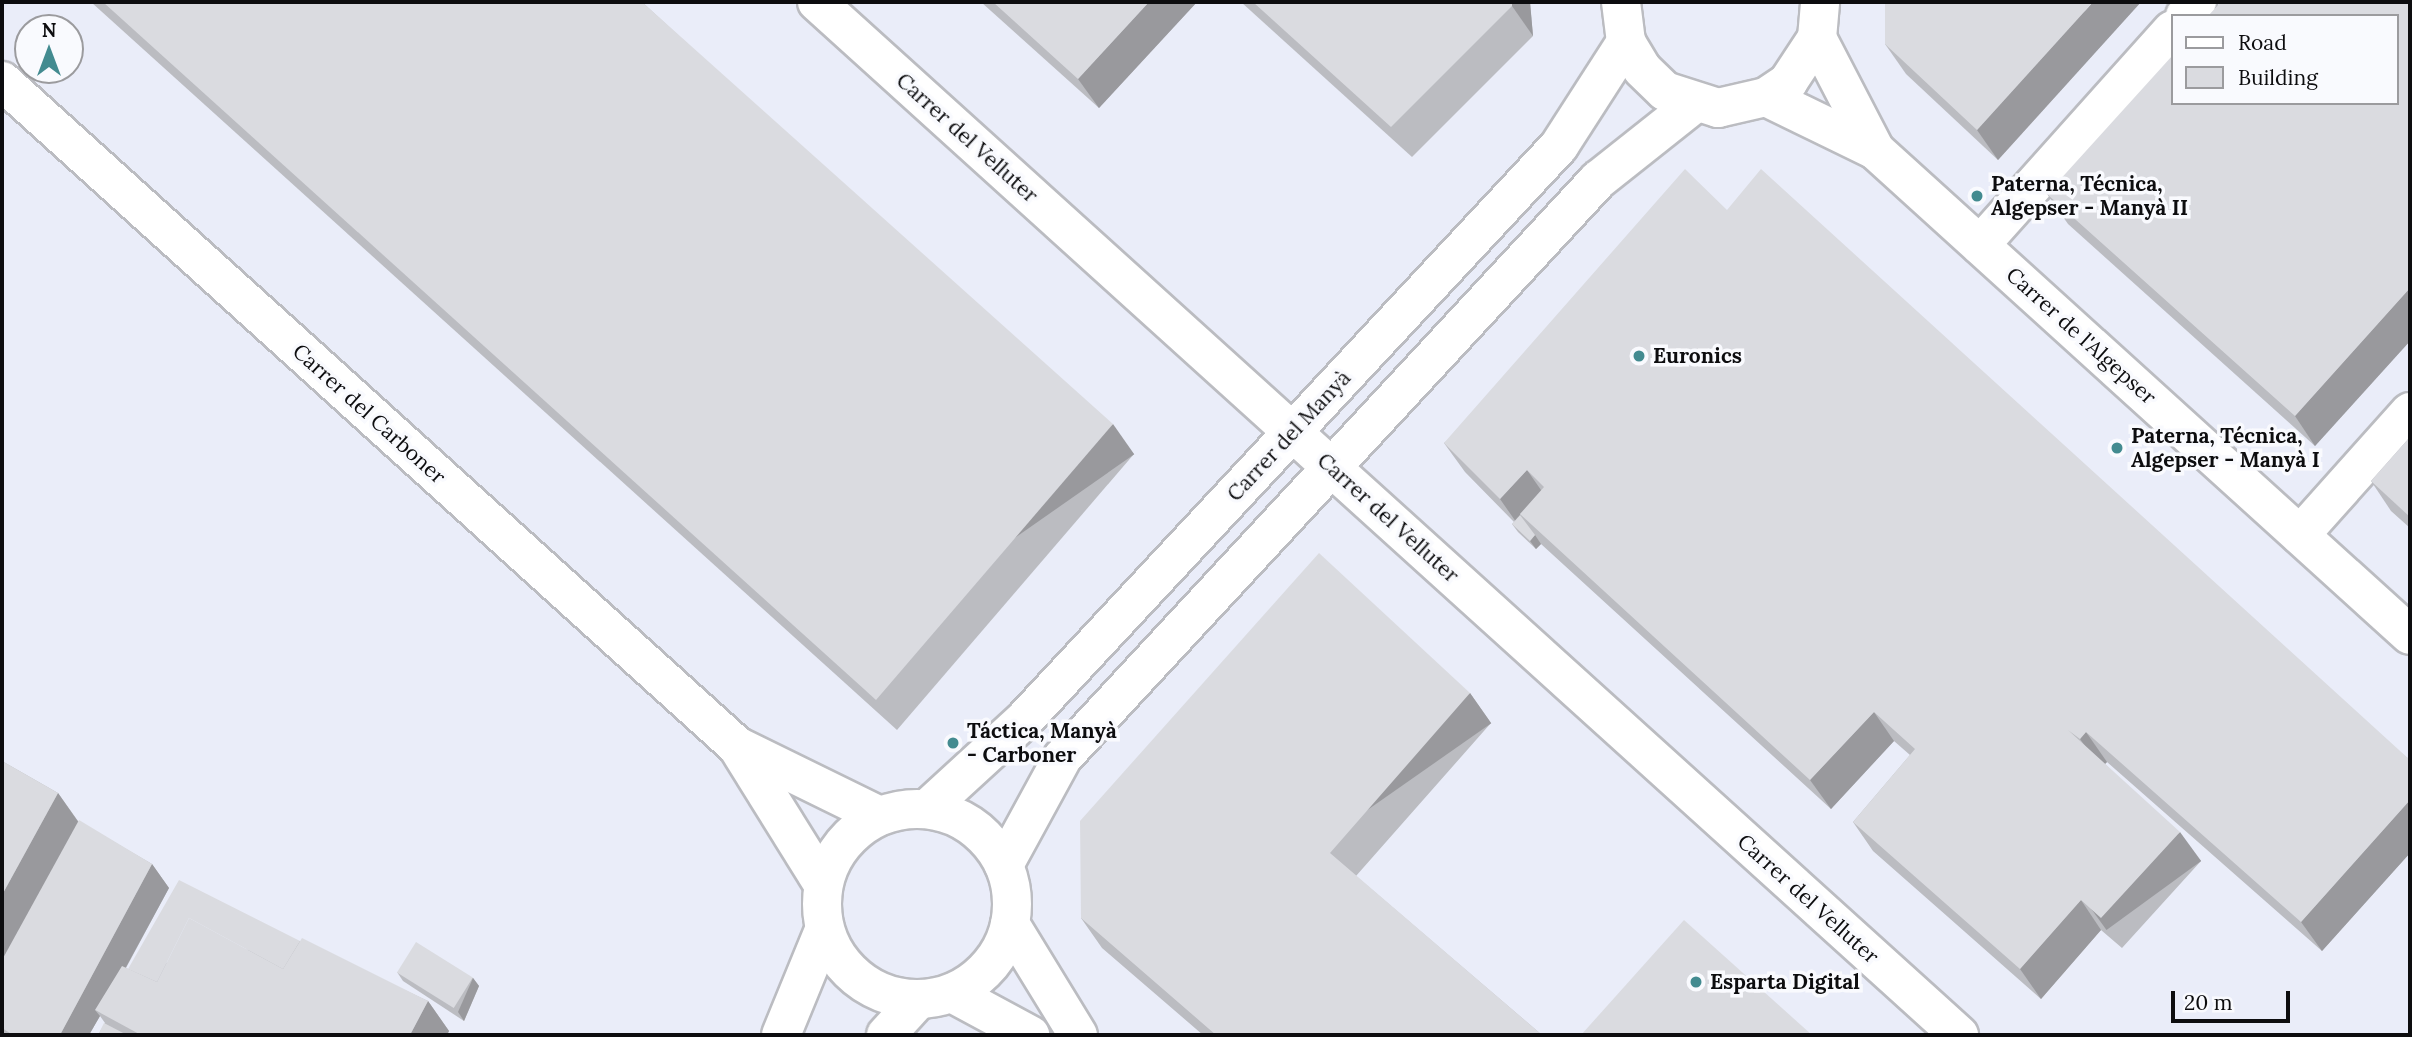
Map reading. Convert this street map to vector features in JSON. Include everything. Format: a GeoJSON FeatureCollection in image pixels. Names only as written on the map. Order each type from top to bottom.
{"type":"FeatureCollection","features":[{"type":"Feature","properties":{"kind":"street","name":"Carrer del Velluter"},"geometry":{"type":"LineString","coordinates":[[817,2],[1959,1035]]}},
{"type":"Feature","properties":{"kind":"street"},"geometry":{"type":"LineString","coordinates":[[1621,2],[1626,42],[1642,69],[1665,91],[1694,104],[1718,108],[1766,97],[1788,82],[1819,20]]}},
{"type":"Feature","properties":{"kind":"street"},"geometry":{"type":"LineString","coordinates":[[1819,20],[1875,150]]}},
{"type":"Feature","properties":{"kind":"street"},"geometry":{"type":"LineString","coordinates":[[1980,244],[2170,32]]}},
{"type":"Feature","properties":{"kind":"street","name":"Carrer del Manyà"},"geometry":{"type":"LineString","coordinates":[[927,809],[1024,720],[1559,146],[1626,42]]}},
{"type":"Feature","properties":{"kind":"street","name":"Carrer del Carboner"},"geometry":{"type":"LineString","coordinates":[[2,81],[737,746],[823,884]]}},
{"type":"Feature","properties":{"kind":"street"},"geometry":{"type":"LineString","coordinates":[[1766,97],[1875,150]]}},
{"type":"Feature","properties":{"kind":"street"},"geometry":{"type":"LineString","coordinates":[[1004,864],[1063,757],[1598,180],[1694,104]]}},
{"type":"Feature","properties":{"kind":"street","name":"Carrer de l'Algepser"},"geometry":{"type":"LineString","coordinates":[[1875,150],[2410,635]]}},
{"type":"Feature","properties":{"kind":"street"},"geometry":{"type":"LineString","coordinates":[[2300,535],[2410,412]]}},
{"type":"Feature","properties":{"kind":"street","name":"Carrer del Carboner"},"geometry":{"type":"LineString","coordinates":[[737,746],[880,816]]}},
{"type":"Feature","properties":{"kind":"street"},"geometry":{"type":"LineString","coordinates":[[781,1035],[824,930],[823,884],[847,839],[880,816],[927,809],[959,818],[986,838],[1004,864],[1012,894],[1010,925],[992,961],[935,996],[886,1035]]}},
{"type":"Feature","properties":{"kind":"street"},"geometry":{"type":"LineString","coordinates":[[1010,925],[1078,1035]]}},
{"type":"Feature","properties":{"kind":"street"},"geometry":{"type":"LineString","coordinates":[[824,930],[838,959],[859,981],[935,996],[1030,1035]]}},
{"type":"Feature","properties":{"kind":"shaded area"},"geometry":{"type":"Polygon","coordinates":[[[2,2],[2410,2],[2410,1035],[2,1035],[2,2]]]}},
{"type":"Feature","properties":{"kind":"building"},"geometry":{"type":"Polygon","coordinates":[[[103,2],[642,2],[1113,424],[876,700],[103,2]]]}},
{"type":"Feature","properties":{"kind":"building"},"geometry":{"type":"Polygon","coordinates":[[[993,2],[1149,2],[1078,79],[993,2]]]}},
{"type":"Feature","properties":{"kind":"building"},"geometry":{"type":"Polygon","coordinates":[[[1253,2],[1512,2],[1512,6],[1391,127],[1253,2]]]}},
{"type":"Feature","properties":{"kind":"building"},"geometry":{"type":"Polygon","coordinates":[[[1885,2],[2093,2],[1977,130],[1885,44],[1885,2]]]}},
{"type":"Feature","properties":{"kind":"building"},"geometry":{"type":"Polygon","coordinates":[[[2221,2],[2410,2],[2410,288],[2295,416],[2047,194],[2170,58],[2170,105],[2398,105],[2398,14],[2210,14],[2221,2]]]}},
{"type":"Feature","properties":{"kind":"building"},"geometry":{"type":"Polygon","coordinates":[[[1685,169],[1727,210],[1761,169],[2410,760],[2410,800],[2301,922],[2086,732],[2080,739],[2068,730],[2180,832],[2101,918],[2081,900],[2020,969],[1853,822],[1915,749],[1874,712],[1810,780],[1520,514],[1544,487],[1527,470],[1500,499],[1444,443],[1685,169]]]}},
{"type":"Feature","properties":{"kind":"building"},"geometry":{"type":"Polygon","coordinates":[[[2410,437],[2410,517],[2371,481],[2410,437]]]}},
{"type":"Feature","properties":{"kind":"building"},"geometry":{"type":"Polygon","coordinates":[[[1520,515],[1535,535],[1530,541],[1512,524],[1520,515]]]}},
{"type":"Feature","properties":{"kind":"building"},"geometry":{"type":"Polygon","coordinates":[[[1319,553],[1470,693],[1330,853],[1542,1035],[1216,1035],[1081,918],[1080,821],[1319,553]]]}},
{"type":"Feature","properties":{"kind":"building"},"geometry":{"type":"Polygon","coordinates":[[[2,761],[58,793],[2,895],[2,761]]]}},
{"type":"Feature","properties":{"kind":"building"},"geometry":{"type":"Polygon","coordinates":[[[79,820],[152,864],[60,1035],[13,1035],[2,1028],[2,960],[79,820]]]}},
{"type":"Feature","properties":{"kind":"building"},"geometry":{"type":"Polygon","coordinates":[[[179,880],[300,941],[283,969],[189,918],[157,982],[128,969],[179,880]]]}},
{"type":"Feature","properties":{"kind":"building"},"geometry":{"type":"Polygon","coordinates":[[[189,918],[283,969],[302,938],[428,1001],[410,1035],[141,1035],[95,1010],[122,966],[157,982],[189,918]]]}},
{"type":"Feature","properties":{"kind":"building","name":"Esparta Digital"},"geometry":{"type":"Polygon","coordinates":[[[1684,920],[1812,1035],[1581,1035],[1684,920]]]}},
{"type":"Feature","properties":{"kind":"building"},"geometry":{"type":"Polygon","coordinates":[[[416,942],[473,978],[454,1008],[397,973],[416,942]]]}},
{"type":"Feature","properties":{"kind":"building"},"geometry":{"type":"Polygon","coordinates":[[[104,1023],[127,1035],[98,1035],[104,1023]]]}},
{"type":"Feature","properties":{"kind":"place","name":"Paterna, Técnica, Algepser - Manyà II"},"geometry":{"type":"Point","coordinates":[1977,196]}},
{"type":"Feature","properties":{"kind":"place","name":"Euronics"},"geometry":{"type":"Point","coordinates":[1639,356]}},
{"type":"Feature","properties":{"kind":"place","name":"Paterna, Técnica, Algepser - Manyà I"},"geometry":{"type":"Point","coordinates":[2117,448]}},
{"type":"Feature","properties":{"kind":"place","name":"Táctica, Manyà - Carboner"},"geometry":{"type":"Point","coordinates":[953,743]}},
{"type":"Feature","properties":{"kind":"place","name":"Esparta Digital"},"geometry":{"type":"Point","coordinates":[1696,982]}}]}
